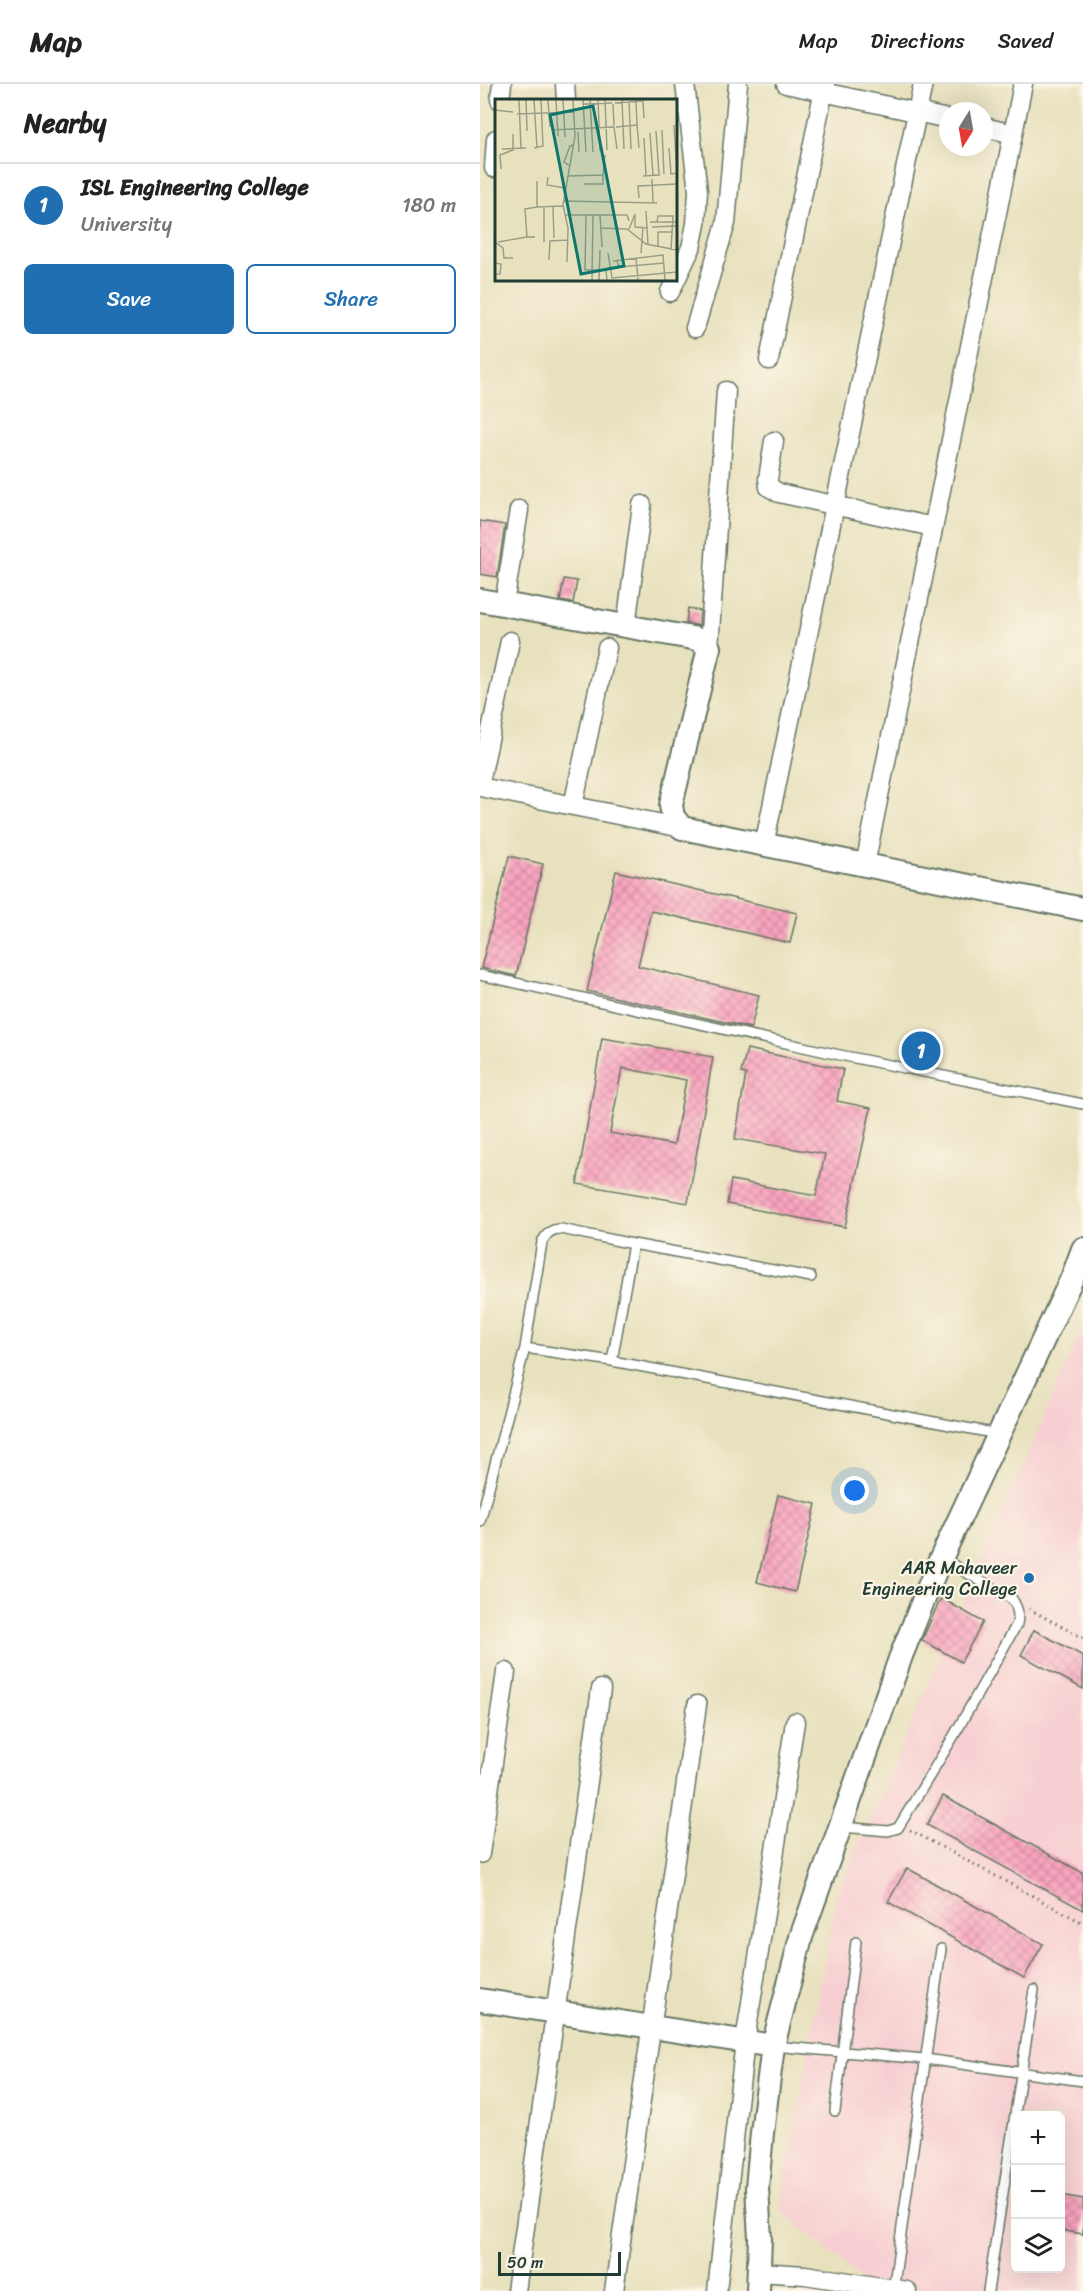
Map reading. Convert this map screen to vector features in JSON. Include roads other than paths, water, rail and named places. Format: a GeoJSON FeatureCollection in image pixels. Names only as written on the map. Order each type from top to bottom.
{"type":"FeatureCollection","features":[{"type":"Feature","properties":{"kind":"street"},"geometry":{"type":"LineString","coordinates":[[500,99],[502,84]]}},
{"type":"Feature","properties":{"kind":"street"},"geometry":{"type":"LineString","coordinates":[[565,84],[566,99]]}},
{"type":"Feature","properties":{"kind":"street"},"geometry":{"type":"LineString","coordinates":[[676,279],[691,248],[696,224],[698,191],[685,84]]}},
{"type":"Feature","properties":{"kind":"street"},"geometry":{"type":"LineString","coordinates":[[695,328],[726,223],[738,84]]}},
{"type":"Feature","properties":{"kind":"street"},"geometry":{"type":"LineString","coordinates":[[786,84],[824,88],[939,117]]}},
{"type":"Feature","properties":{"kind":"street"},"geometry":{"type":"LineString","coordinates":[[764,845],[923,84]]}},
{"type":"Feature","properties":{"kind":"street"},"geometry":{"type":"LineString","coordinates":[[865,865],[1023,84]]}},
{"type":"Feature","properties":{"kind":"street"},"geometry":{"type":"LineString","coordinates":[[769,360],[824,88]]}},
{"type":"Feature","properties":{"kind":"street"},"geometry":{"type":"LineString","coordinates":[[993,129],[1013,134]]}},
{"type":"Feature","properties":{"kind":"street"},"geometry":{"type":"LineString","coordinates":[[490,168],[495,144]]}},
{"type":"Feature","properties":{"kind":"street"},"geometry":{"type":"LineString","coordinates":[[670,292],[676,280]]}},
{"type":"Feature","properties":{"kind":"street"},"geometry":{"type":"LineString","coordinates":[[682,828],[673,817],[671,805],[709,648],[726,391]]}},
{"type":"Feature","properties":{"kind":"street"},"geometry":{"type":"LineString","coordinates":[[774,441],[768,479],[769,487],[778,493],[933,527]]}},
{"type":"Feature","properties":{"kind":"street"},"geometry":{"type":"LineString","coordinates":[[626,626],[642,505]]}},
{"type":"Feature","properties":{"kind":"street"},"geometry":{"type":"LineString","coordinates":[[504,604],[519,510]]}},
{"type":"Feature","properties":{"kind":"street"},"geometry":{"type":"LineString","coordinates":[[480,600],[692,638],[700,640],[709,648]]}},
{"type":"Feature","properties":{"kind":"street"},"geometry":{"type":"LineString","coordinates":[[480,782],[510,641]]}},
{"type":"Feature","properties":{"kind":"street"},"geometry":{"type":"LineString","coordinates":[[573,806],[607,648]]}},
{"type":"Feature","properties":{"kind":"street"},"geometry":{"type":"LineString","coordinates":[[480,787],[1083,909]]}},
{"type":"Feature","properties":{"kind":"street"},"geometry":{"type":"LineString","coordinates":[[898,2290],[805,2275],[758,2281],[760,2238],[757,2188],[773,2046],[801,1937],[901,1656],[941,1558],[998,1434],[1078,1278],[1083,1249]]}},
{"type":"Feature","properties":{"kind":"street"},"geometry":{"type":"LineString","coordinates":[[480,1854],[485,1785],[506,1672]]}},
{"type":"Feature","properties":{"kind":"street"},"geometry":{"type":"LineString","coordinates":[[516,2291],[601,1689]]}},
{"type":"Feature","properties":{"kind":"street"},"geometry":{"type":"LineString","coordinates":[[614,2291],[697,1704]]}},
{"type":"Feature","properties":{"kind":"street"},"geometry":{"type":"LineString","coordinates":[[717,2291],[746,2041],[795,1722]]}},
{"type":"Feature","properties":{"kind":"street"},"geometry":{"type":"LineString","coordinates":[[480,2000],[773,2046]]}},
{"type":"Feature","properties":{"kind":"lane"},"geometry":{"type":"LineString","coordinates":[[480,975],[812,1049],[1083,1104]]}},
{"type":"Feature","properties":{"kind":"lane"},"geometry":{"type":"LineString","coordinates":[[480,1522],[525,1347],[542,1242],[552,1229],[811,1277]]}},
{"type":"Feature","properties":{"kind":"lane"},"geometry":{"type":"LineString","coordinates":[[612,1361],[633,1244]]}},
{"type":"Feature","properties":{"kind":"lane"},"geometry":{"type":"LineString","coordinates":[[525,1347],[612,1361],[998,1434]]}},
{"type":"Feature","properties":{"kind":"lane"},"geometry":{"type":"LineString","coordinates":[[840,1827],[888,1832],[900,1825],[1017,1624],[1019,1614],[1016,1606],[1007,1597],[941,1558]]}},
{"type":"Feature","properties":{"kind":"lane"},"geometry":{"type":"LineString","coordinates":[[836,2111],[856,1942]]}},
{"type":"Feature","properties":{"kind":"lane"},"geometry":{"type":"LineString","coordinates":[[898,2290],[925,2059],[941,1949]]}},
{"type":"Feature","properties":{"kind":"lane"},"geometry":{"type":"LineString","coordinates":[[988,2291],[1034,1990]]}},
{"type":"Feature","properties":{"kind":"lane"},"geometry":{"type":"LineString","coordinates":[[773,2046],[925,2059],[1083,2082]]}},
{"type":"Feature","properties":{"kind":"place","name":"ISL Engineering College"},"geometry":{"type":"Point","coordinates":[921,1051]}},
{"type":"Feature","properties":{"kind":"place","name":"AAR Mahaveer Engineering College"},"geometry":{"type":"Point","coordinates":[1029,1578]}}]}
